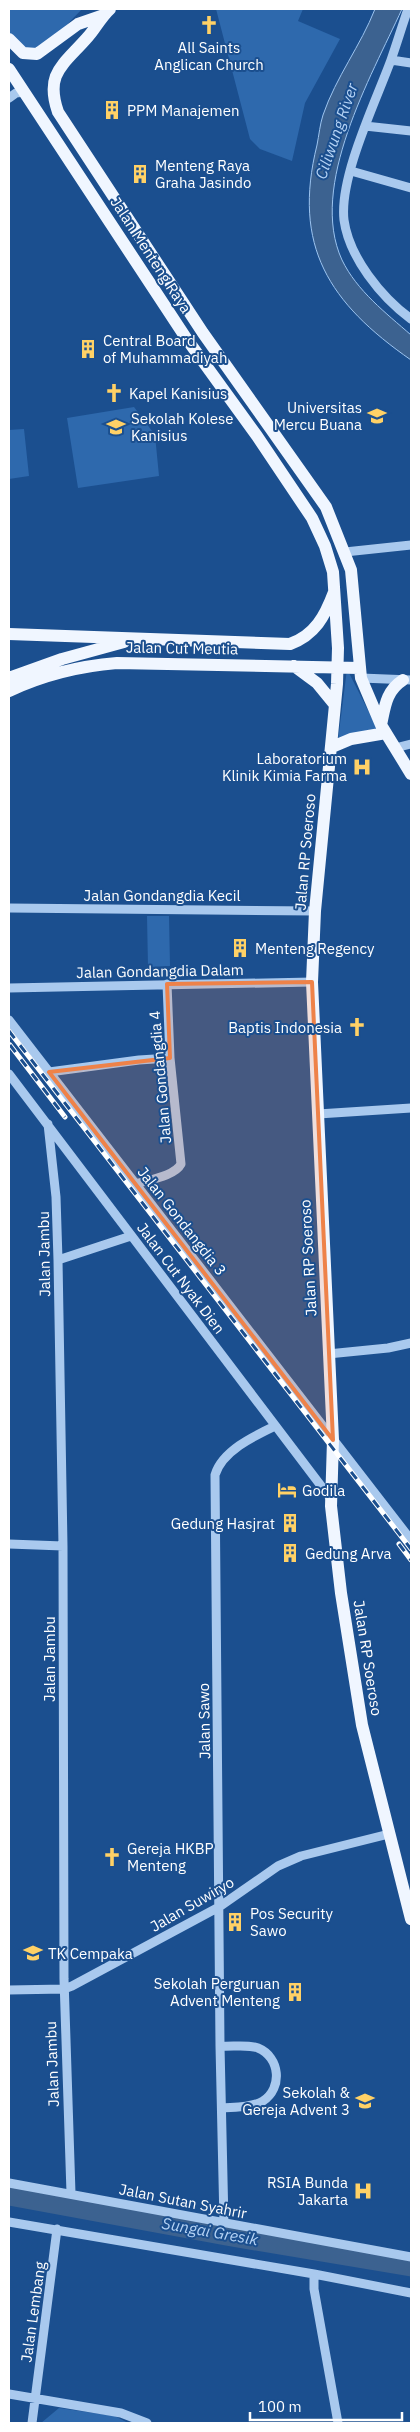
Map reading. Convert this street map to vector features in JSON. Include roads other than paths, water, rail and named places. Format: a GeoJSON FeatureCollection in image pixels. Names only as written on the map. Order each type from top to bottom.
{"type":"FeatureCollection","features":[{"type":"Feature","properties":{"kind":"main road"},"geometry":{"type":"LineString","coordinates":[[9,39],[23,53],[37,54],[78,24],[107,12]]}},
{"type":"Feature","properties":{"kind":"main road","name":"Jalan Menteng Raya"},"geometry":{"type":"LineString","coordinates":[[107,12],[88,38],[56,72],[52,88],[58,112],[203,333],[326,507],[351,570],[360,673],[383,729],[411,774]]}},
{"type":"Feature","properties":{"kind":"main road","name":"Jalan Menteng Raya"},"geometry":{"type":"LineString","coordinates":[[10,75],[25,92],[186,338],[257,436],[312,518],[325,546],[335,589]]}},
{"type":"Feature","properties":{"kind":"main road"},"geometry":{"type":"LineString","coordinates":[[335,589],[317,628],[301,640],[290,644],[294,656],[292,666],[316,683],[335,706]]}},
{"type":"Feature","properties":{"kind":"main road","name":"Jalan RP Soeroso"},"geometry":{"type":"LineString","coordinates":[[335,589],[338,667],[316,910],[312,982],[333,1440],[331,1499],[341,1593],[362,1725],[388,1834],[408,1888],[411,1919]]}},
{"type":"Feature","properties":{"kind":"main road","name":"Jalan Cut Meutia"},"geometry":{"type":"LineString","coordinates":[[9,634],[290,644]]}},
{"type":"Feature","properties":{"kind":"main road","name":"Jalan Cut Meutia"},"geometry":{"type":"LineString","coordinates":[[9,678],[62,658],[133,639]]}},
{"type":"Feature","properties":{"kind":"main road","name":"Jalan Cut Meutia"},"geometry":{"type":"LineString","coordinates":[[9,691],[24,684],[90,665],[117,663],[338,667],[360,673]]}},
{"type":"Feature","properties":{"kind":"main road"},"geometry":{"type":"LineString","coordinates":[[332,747],[383,729],[388,695],[394,686],[407,680]]}},
{"type":"Feature","properties":{"kind":"street"},"geometry":{"type":"LineString","coordinates":[[408,9],[391,60],[365,126],[351,170],[344,210],[348,236],[369,275],[385,294],[411,319]]}},
{"type":"Feature","properties":{"kind":"street"},"geometry":{"type":"LineString","coordinates":[[391,60],[411,63]]}},
{"type":"Feature","properties":{"kind":"street"},"geometry":{"type":"LineString","coordinates":[[9,98],[16,93],[25,92]]}},
{"type":"Feature","properties":{"kind":"street"},"geometry":{"type":"LineString","coordinates":[[365,126],[411,131]]}},
{"type":"Feature","properties":{"kind":"street"},"geometry":{"type":"LineString","coordinates":[[351,170],[411,188]]}},
{"type":"Feature","properties":{"kind":"street"},"geometry":{"type":"LineString","coordinates":[[345,552],[411,545]]}},
{"type":"Feature","properties":{"kind":"street"},"geometry":{"type":"LineString","coordinates":[[360,673],[407,680]]}},
{"type":"Feature","properties":{"kind":"street"},"geometry":{"type":"LineString","coordinates":[[395,748],[411,744]]}},
{"type":"Feature","properties":{"kind":"street","name":"Jalan Gondangdia Kecil"},"geometry":{"type":"LineString","coordinates":[[9,908],[316,910]]}},
{"type":"Feature","properties":{"kind":"street","name":"Jalan Gondangdia Dalam"},"geometry":{"type":"LineString","coordinates":[[9,988],[312,982]]}},
{"type":"Feature","properties":{"kind":"street","name":"Jalan Gondangdia 4"},"geometry":{"type":"LineString","coordinates":[[136,1184],[179,1168],[181,1155],[170,1058],[167,984]]}},
{"type":"Feature","properties":{"kind":"street","name":"Jalan Gondangdia 3"},"geometry":{"type":"LineString","coordinates":[[9,1020],[411,1540]]}},
{"type":"Feature","properties":{"kind":"street"},"geometry":{"type":"LineString","coordinates":[[50,1072],[138,1060],[170,1058]]}},
{"type":"Feature","properties":{"kind":"street","name":"Jalan Cut Nyak Dien"},"geometry":{"type":"LineString","coordinates":[[9,1074],[331,1499]]}},
{"type":"Feature","properties":{"kind":"street"},"geometry":{"type":"LineString","coordinates":[[318,1114],[411,1108]]}},
{"type":"Feature","properties":{"kind":"street","name":"Jalan Jambu"},"geometry":{"type":"LineString","coordinates":[[48,1124],[56,1197],[58,1260],[63,1546],[64,1989],[70,2193]]}},
{"type":"Feature","properties":{"kind":"street"},"geometry":{"type":"LineString","coordinates":[[58,1260],[131,1236]]}},
{"type":"Feature","properties":{"kind":"street"},"geometry":{"type":"LineString","coordinates":[[328,1354],[411,1344]]}},
{"type":"Feature","properties":{"kind":"street","name":"Jalan Sawo"},"geometry":{"type":"LineString","coordinates":[[224,2223],[220,2046],[215,1475],[221,1462],[235,1450],[275,1426]]}},
{"type":"Feature","properties":{"kind":"street"},"geometry":{"type":"LineString","coordinates":[[9,1544],[63,1546]]}},
{"type":"Feature","properties":{"kind":"street","name":"Jalan Suwiryo"},"geometry":{"type":"LineString","coordinates":[[9,1990],[64,1989],[219,1907],[278,1866],[301,1856],[388,1834]]}},
{"type":"Feature","properties":{"kind":"street"},"geometry":{"type":"LineString","coordinates":[[220,2046],[257,2047],[268,2054],[274,2062],[277,2072],[276,2085],[272,2093],[263,2101],[253,2105],[222,2108]]}},
{"type":"Feature","properties":{"kind":"street","name":"Jalan Sutan Syahrir"},"geometry":{"type":"LineString","coordinates":[[9,2183],[411,2257]]}},
{"type":"Feature","properties":{"kind":"street"},"geometry":{"type":"LineString","coordinates":[[9,2222],[314,2274],[411,2293]]}},
{"type":"Feature","properties":{"kind":"street","name":"Jalan Lembang"},"geometry":{"type":"LineString","coordinates":[[32,2423],[58,2229]]}},
{"type":"Feature","properties":{"kind":"street"},"geometry":{"type":"LineString","coordinates":[[314,2274],[314,2289],[338,2423]]}},
{"type":"Feature","properties":{"kind":"street"},"geometry":{"type":"LineString","coordinates":[[9,2394],[121,2413],[147,2423]]}},
{"type":"Feature","properties":{"kind":"water","name":"Ciliwung River"},"geometry":{"type":"Polygon","coordinates":[[[375,9],[402,9],[360,99],[348,132],[338,166],[333,199],[334,231],[342,260],[356,282],[382,310],[411,335],[411,360],[382,339],[358,317],[339,294],[324,269],[314,242],[310,213],[310,181],[323,115],[328,101],[375,9]]]}},
{"type":"Feature","properties":{"kind":"waterway","name":"Sungai Gresik"},"geometry":{"type":"LineString","coordinates":[[9,2196],[226,2236],[411,2267]]}},
{"type":"Feature","properties":{"kind":"railway"},"geometry":{"type":"LineString","coordinates":[[9,1031],[411,1549]]}},
{"type":"Feature","properties":{"kind":"railway"},"geometry":{"type":"LineString","coordinates":[[10,1045],[65,1117]]}},
{"type":"Feature","properties":{"kind":"railway"},"geometry":{"type":"LineString","coordinates":[[399,1544],[411,1560]]}},
{"type":"Feature","properties":{"kind":"place","name":"All Saints Anglican Church"},"geometry":{"type":"Point","coordinates":[209,25]}},
{"type":"Feature","properties":{"kind":"place","name":"PPM Manajemen"},"geometry":{"type":"Point","coordinates":[112,110]}},
{"type":"Feature","properties":{"kind":"place","name":"Menteng Raya Graha Jasindo"},"geometry":{"type":"Point","coordinates":[140,174]}},
{"type":"Feature","properties":{"kind":"place","name":"Central Board of Muhammadiyah"},"geometry":{"type":"Point","coordinates":[88,349]}},
{"type":"Feature","properties":{"kind":"place","name":"Kapel Kanisius"},"geometry":{"type":"Point","coordinates":[114,393]}},
{"type":"Feature","properties":{"kind":"place","name":"Universitas Mercu Buana"},"geometry":{"type":"Point","coordinates":[377,416]}},
{"type":"Feature","properties":{"kind":"place","name":"Sekolah Kolese Kanisius"},"geometry":{"type":"Point","coordinates":[116,427]}},
{"type":"Feature","properties":{"kind":"place","name":"Laboratorium Klinik Kimia Farma"},"geometry":{"type":"Point","coordinates":[362,767]}},
{"type":"Feature","properties":{"kind":"place","name":"Menteng Regency"},"geometry":{"type":"Point","coordinates":[240,948]}},
{"type":"Feature","properties":{"kind":"place","name":"Baptis Indonesia"},"geometry":{"type":"Point","coordinates":[357,1027]}},
{"type":"Feature","properties":{"kind":"place","name":"Godila"},"geometry":{"type":"Point","coordinates":[287,1490]}},
{"type":"Feature","properties":{"kind":"place","name":"Gedung Hasjrat"},"geometry":{"type":"Point","coordinates":[290,1523]}},
{"type":"Feature","properties":{"kind":"place","name":"Gedung Arva"},"geometry":{"type":"Point","coordinates":[290,1553]}},
{"type":"Feature","properties":{"kind":"place","name":"Gereja HKBP Menteng"},"geometry":{"type":"Point","coordinates":[112,1857]}},
{"type":"Feature","properties":{"kind":"place","name":"Pos Security Sawo"},"geometry":{"type":"Point","coordinates":[235,1922]}},
{"type":"Feature","properties":{"kind":"place","name":"TK Cempaka"},"geometry":{"type":"Point","coordinates":[33,1953]}},
{"type":"Feature","properties":{"kind":"place","name":"Sekolah Perguruan Advent Menteng"},"geometry":{"type":"Point","coordinates":[295,1992]}},
{"type":"Feature","properties":{"kind":"place","name":"Sekolah & Gereja Advent 3"},"geometry":{"type":"Point","coordinates":[365,2101]}},
{"type":"Feature","properties":{"kind":"place","name":"RSIA Bunda Jakarta"},"geometry":{"type":"Point","coordinates":[363,2191]}}]}
